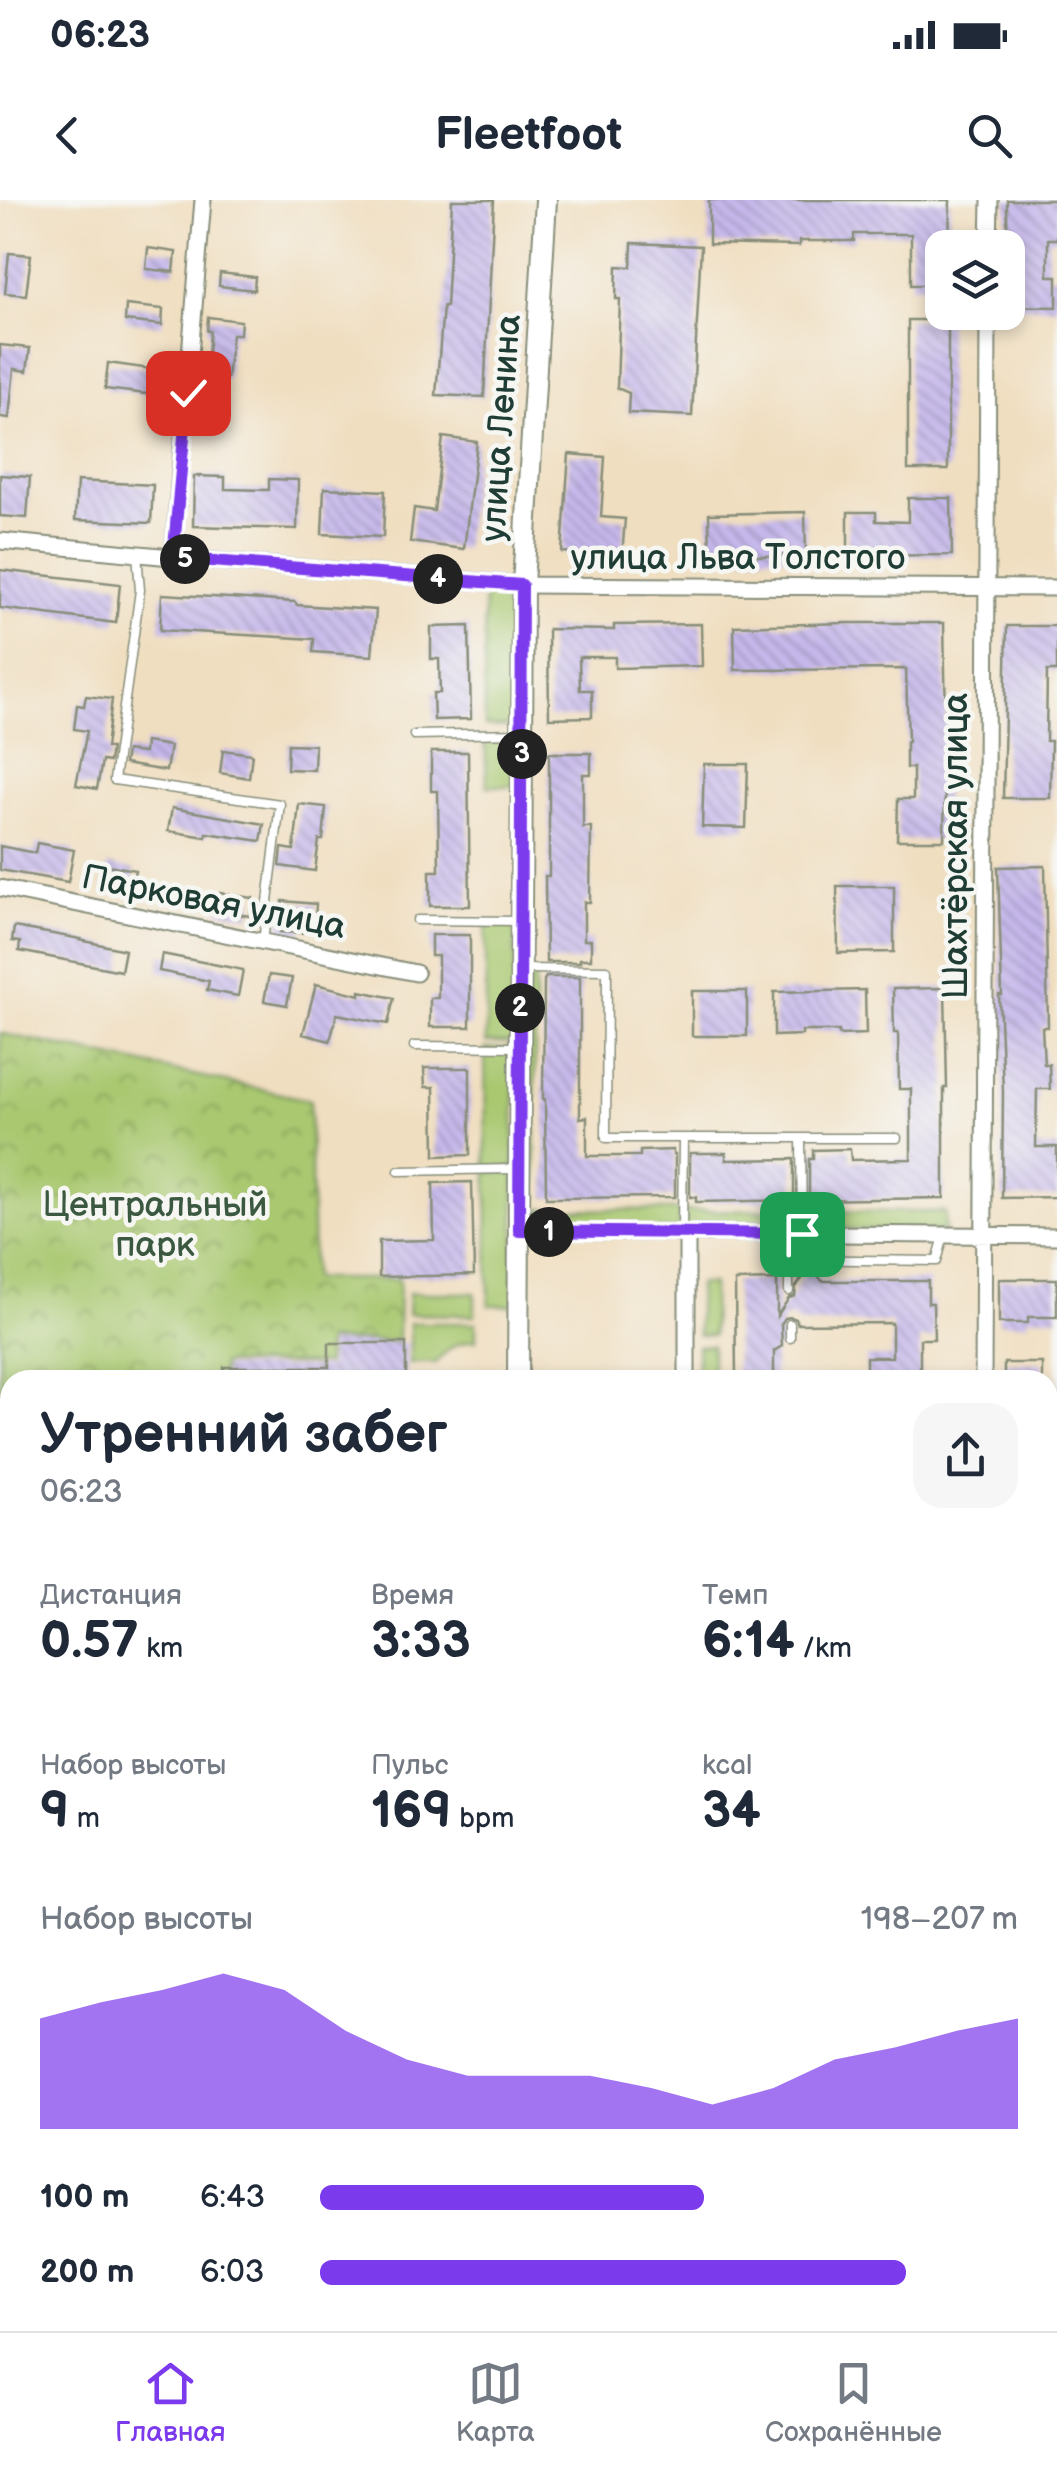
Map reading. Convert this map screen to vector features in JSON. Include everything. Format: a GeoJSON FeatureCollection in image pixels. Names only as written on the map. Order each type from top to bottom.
{"type":"FeatureCollection","features":[{"type":"Feature","properties":{"kind":"street"},"geometry":{"type":"LineString","coordinates":[[173,558],[203,200]]}},
{"type":"Feature","properties":{"kind":"street","name":"улица Ленина"},"geometry":{"type":"LineString","coordinates":[[518,1370],[519,1170],[528,1108],[520,1047],[522,585],[546,200]]}},
{"type":"Feature","properties":{"kind":"street"},"geometry":{"type":"LineString","coordinates":[[989,230],[990,200]]}},
{"type":"Feature","properties":{"kind":"street","name":"Шахтёрская улица"},"geometry":{"type":"LineString","coordinates":[[983,1370],[988,330]]}},
{"type":"Feature","properties":{"kind":"street","name":"улица Льва Толстого"},"geometry":{"type":"LineString","coordinates":[[0,541],[522,585],[1057,588]]}},
{"type":"Feature","properties":{"kind":"street","name":"Парковая улица"},"geometry":{"type":"LineString","coordinates":[[0,888],[416,973]]}},
{"type":"Feature","properties":{"kind":"street"},"geometry":{"type":"LineString","coordinates":[[519,1231],[1057,1236]]}},
{"type":"Feature","properties":{"kind":"street"},"geometry":{"type":"LineString","coordinates":[[685,1233],[687,1370]]}},
{"type":"Feature","properties":{"kind":"lane"},"geometry":{"type":"LineString","coordinates":[[137,554],[140,590],[114,780],[280,804],[263,942]]}},
{"type":"Feature","properties":{"kind":"lane"},"geometry":{"type":"LineString","coordinates":[[414,735],[522,734]]}},
{"type":"Feature","properties":{"kind":"lane"},"geometry":{"type":"LineString","coordinates":[[417,920],[521,921]]}},
{"type":"Feature","properties":{"kind":"lane"},"geometry":{"type":"LineString","coordinates":[[520,969],[607,970],[606,1138],[897,1138]]}},
{"type":"Feature","properties":{"kind":"lane"},"geometry":{"type":"LineString","coordinates":[[414,1046],[520,1047]]}},
{"type":"Feature","properties":{"kind":"lane"},"geometry":{"type":"LineString","coordinates":[[683,1138],[685,1233]]}},
{"type":"Feature","properties":{"kind":"lane"},"geometry":{"type":"LineString","coordinates":[[801,1138],[802,1234]]}},
{"type":"Feature","properties":{"kind":"lane"},"geometry":{"type":"LineString","coordinates":[[399,1171],[519,1170]]}},
{"type":"Feature","properties":{"kind":"lane"},"geometry":{"type":"LineString","coordinates":[[779,1234],[778,1259],[937,1261],[944,1236]]}},
{"type":"Feature","properties":{"kind":"lane"},"geometry":{"type":"LineString","coordinates":[[789,1259],[789,1291]]}},
{"type":"Feature","properties":{"kind":"lane"},"geometry":{"type":"LineString","coordinates":[[790,1324],[790,1338]]}},
{"type":"Feature","properties":{"kind":"green space"},"geometry":{"type":"Polygon","coordinates":[[[484,592],[505,594],[517,604],[518,727],[485,726],[484,592]]]}},
{"type":"Feature","properties":{"kind":"green space"},"geometry":{"type":"Polygon","coordinates":[[[517,740],[517,786],[487,786],[485,741],[517,740]]]}},
{"type":"Feature","properties":{"kind":"green space"},"geometry":{"type":"Polygon","coordinates":[[[486,925],[515,925],[515,1043],[486,1043],[486,925]]]}},
{"type":"Feature","properties":{"kind":"green space"},"geometry":{"type":"Polygon","coordinates":[[[523,972],[535,972],[535,1106],[523,1106],[523,972]]]}},
{"type":"Feature","properties":{"kind":"green space","name":"Центральный парк"},"geometry":{"type":"Polygon","coordinates":[[[0,1033],[310,1100],[313,1279],[399,1279],[398,1341],[327,1341],[326,1364],[222,1364],[222,1370],[0,1370],[0,1033]]]}},
{"type":"Feature","properties":{"kind":"green space"},"geometry":{"type":"Polygon","coordinates":[[[485,1049],[515,1049],[514,1167],[486,1167],[485,1049]]]}},
{"type":"Feature","properties":{"kind":"green space"},"geometry":{"type":"Polygon","coordinates":[[[522,1111],[535,1111],[536,1204],[523,1204],[522,1111]]]}},
{"type":"Feature","properties":{"kind":"green space"},"geometry":{"type":"Polygon","coordinates":[[[487,1172],[515,1172],[515,1305],[489,1305],[487,1172]]]}},
{"type":"Feature","properties":{"kind":"green space"},"geometry":{"type":"Polygon","coordinates":[[[541,1209],[679,1210],[679,1230],[541,1229],[541,1209]]]}},
{"type":"Feature","properties":{"kind":"green space"},"geometry":{"type":"Polygon","coordinates":[[[798,1210],[798,1230],[685,1230],[685,1211],[798,1210]]]}},
{"type":"Feature","properties":{"kind":"green space"},"geometry":{"type":"Polygon","coordinates":[[[805,1211],[945,1212],[945,1231],[805,1229],[805,1211]]]}},
{"type":"Feature","properties":{"kind":"green space"},"geometry":{"type":"Polygon","coordinates":[[[698,1284],[712,1284],[713,1335],[698,1335],[698,1284]]]}},
{"type":"Feature","properties":{"kind":"green space"},"geometry":{"type":"Polygon","coordinates":[[[409,1293],[475,1293],[475,1315],[408,1314],[409,1293]]]}},
{"type":"Feature","properties":{"kind":"green space"},"geometry":{"type":"Polygon","coordinates":[[[410,1323],[476,1323],[476,1340],[453,1347],[436,1363],[410,1363],[410,1323]]]}},
{"type":"Feature","properties":{"kind":"green space"},"geometry":{"type":"Polygon","coordinates":[[[712,1345],[712,1370],[698,1370],[697,1346],[712,1345]]]}},
{"type":"Feature","properties":{"kind":"building"},"geometry":{"type":"Polygon","coordinates":[[[452,200],[494,200],[484,397],[436,395],[452,200]]]}},
{"type":"Feature","properties":{"kind":"building"},"geometry":{"type":"Polygon","coordinates":[[[709,200],[950,200],[949,230],[925,230],[925,285],[911,285],[911,234],[854,234],[854,241],[799,241],[799,246],[709,244],[709,200]]]}},
{"type":"Feature","properties":{"kind":"building"},"geometry":{"type":"Polygon","coordinates":[[[1007,200],[1057,200],[1057,239],[1048,239],[1048,276],[1057,276],[1057,307],[1025,306],[1025,230],[1007,230],[1007,200]]]}},
{"type":"Feature","properties":{"kind":"building"},"geometry":{"type":"Polygon","coordinates":[[[632,243],[701,246],[692,416],[628,413],[629,393],[617,388],[617,266],[631,267],[632,243]]]}},
{"type":"Feature","properties":{"kind":"building"},"geometry":{"type":"Polygon","coordinates":[[[148,248],[176,252],[174,272],[146,269],[148,248]]]}},
{"type":"Feature","properties":{"kind":"building"},"geometry":{"type":"Polygon","coordinates":[[[9,253],[31,255],[26,295],[5,293],[9,253]]]}},
{"type":"Feature","properties":{"kind":"building"},"geometry":{"type":"Polygon","coordinates":[[[220,273],[255,277],[254,290],[219,286],[220,273]]]}},
{"type":"Feature","properties":{"kind":"building"},"geometry":{"type":"Polygon","coordinates":[[[126,305],[163,309],[162,325],[125,321],[126,305]]]}},
{"type":"Feature","properties":{"kind":"building"},"geometry":{"type":"Polygon","coordinates":[[[208,317],[241,321],[240,334],[232,334],[227,378],[206,376],[208,317]]]}},
{"type":"Feature","properties":{"kind":"building"},"geometry":{"type":"Polygon","coordinates":[[[908,320],[925,320],[925,330],[948,330],[948,470],[908,470],[908,320]]]}},
{"type":"Feature","properties":{"kind":"building"},"geometry":{"type":"Polygon","coordinates":[[[0,345],[30,348],[27,371],[14,369],[9,418],[0,417],[0,345]]]}},
{"type":"Feature","properties":{"kind":"building"},"geometry":{"type":"Polygon","coordinates":[[[108,363],[158,370],[155,395],[105,389],[108,363]]]}},
{"type":"Feature","properties":{"kind":"building"},"geometry":{"type":"Polygon","coordinates":[[[443,437],[477,442],[464,549],[410,542],[414,508],[434,511],[443,437]]]}},
{"type":"Feature","properties":{"kind":"building"},"geometry":{"type":"Polygon","coordinates":[[[569,454],[605,457],[601,517],[625,519],[622,556],[562,552],[569,454]]]}},
{"type":"Feature","properties":{"kind":"building"},"geometry":{"type":"Polygon","coordinates":[[[0,475],[30,477],[27,518],[0,516],[0,475]]]}},
{"type":"Feature","properties":{"kind":"building"},"geometry":{"type":"Polygon","coordinates":[[[194,476],[225,477],[225,489],[269,490],[269,479],[298,480],[297,529],[193,526],[194,476]]]}},
{"type":"Feature","properties":{"kind":"building"},"geometry":{"type":"Polygon","coordinates":[[[77,481],[153,485],[151,523],[75,520],[77,481]]]}},
{"type":"Feature","properties":{"kind":"building"},"geometry":{"type":"Polygon","coordinates":[[[324,488],[385,491],[383,537],[322,534],[324,488]]]}},
{"type":"Feature","properties":{"kind":"building"},"geometry":{"type":"Polygon","coordinates":[[[908,498],[951,498],[952,555],[848,556],[848,512],[876,512],[876,521],[908,522],[908,498]]]}},
{"type":"Feature","properties":{"kind":"building"},"geometry":{"type":"Polygon","coordinates":[[[805,512],[806,555],[710,557],[709,514],[805,512]]]}},
{"type":"Feature","properties":{"kind":"building"},"geometry":{"type":"Polygon","coordinates":[[[0,570],[120,584],[116,623],[0,608],[0,570]]]}},
{"type":"Feature","properties":{"kind":"building"},"geometry":{"type":"Polygon","coordinates":[[[162,594],[376,610],[372,656],[313,652],[314,639],[160,630],[162,594]]]}},
{"type":"Feature","properties":{"kind":"building"},"geometry":{"type":"Polygon","coordinates":[[[944,623],[944,840],[897,840],[898,799],[913,799],[913,768],[906,768],[906,669],[735,670],[734,626],[944,623]]]}},
{"type":"Feature","properties":{"kind":"building"},"geometry":{"type":"Polygon","coordinates":[[[701,624],[702,666],[615,668],[615,657],[579,657],[580,690],[592,690],[592,717],[549,718],[548,629],[614,630],[614,625],[701,624]]]}},
{"type":"Feature","properties":{"kind":"building"},"geometry":{"type":"Polygon","coordinates":[[[469,626],[471,719],[434,720],[433,693],[440,693],[439,659],[431,659],[431,627],[469,626]]]}},
{"type":"Feature","properties":{"kind":"building"},"geometry":{"type":"Polygon","coordinates":[[[1007,626],[1057,626],[1057,671],[1047,671],[1050,798],[1003,798],[1007,626]]]}},
{"type":"Feature","properties":{"kind":"building"},"geometry":{"type":"Polygon","coordinates":[[[86,696],[112,699],[106,748],[111,748],[109,762],[102,761],[97,789],[76,785],[87,731],[74,729],[77,705],[84,706],[86,696]]]}},
{"type":"Feature","properties":{"kind":"building"},"geometry":{"type":"Polygon","coordinates":[[[145,742],[170,746],[166,771],[124,764],[126,751],[144,753],[145,742]]]}},
{"type":"Feature","properties":{"kind":"building"},"geometry":{"type":"Polygon","coordinates":[[[288,744],[315,745],[314,770],[287,769],[288,744]]]}},
{"type":"Feature","properties":{"kind":"building"},"geometry":{"type":"Polygon","coordinates":[[[223,750],[252,754],[249,778],[220,773],[223,750]]]}},
{"type":"Feature","properties":{"kind":"building"},"geometry":{"type":"Polygon","coordinates":[[[431,752],[468,752],[470,906],[430,906],[430,871],[439,871],[438,791],[431,791],[431,752]]]}},
{"type":"Feature","properties":{"kind":"building"},"geometry":{"type":"Polygon","coordinates":[[[549,753],[591,753],[591,774],[583,774],[583,827],[591,827],[590,902],[584,902],[584,940],[591,940],[591,959],[580,962],[546,962],[549,753]]]}},
{"type":"Feature","properties":{"kind":"building"},"geometry":{"type":"Polygon","coordinates":[[[704,764],[748,764],[746,828],[702,827],[704,764]]]}},
{"type":"Feature","properties":{"kind":"building"},"geometry":{"type":"Polygon","coordinates":[[[299,804],[326,807],[315,871],[280,866],[282,848],[294,850],[299,804]]]}},
{"type":"Feature","properties":{"kind":"building"},"geometry":{"type":"Polygon","coordinates":[[[172,808],[264,824],[261,841],[168,831],[172,808]]]}},
{"type":"Feature","properties":{"kind":"building"},"geometry":{"type":"Polygon","coordinates":[[[37,843],[74,850],[68,882],[0,870],[0,846],[35,853],[37,843]]]}},
{"type":"Feature","properties":{"kind":"building"},"geometry":{"type":"Polygon","coordinates":[[[108,865],[135,870],[130,895],[103,889],[108,865]]]}},
{"type":"Feature","properties":{"kind":"building"},"geometry":{"type":"Polygon","coordinates":[[[1045,866],[1048,1027],[1042,1027],[1050,1089],[1037,1089],[1036,1147],[1057,1147],[1057,1197],[1002,1198],[998,867],[1045,866]]]}},
{"type":"Feature","properties":{"kind":"building"},"geometry":{"type":"Polygon","coordinates":[[[837,886],[894,886],[894,952],[838,953],[837,886]]]}},
{"type":"Feature","properties":{"kind":"building"},"geometry":{"type":"Polygon","coordinates":[[[220,893],[253,898],[250,916],[218,911],[220,893]]]}},
{"type":"Feature","properties":{"kind":"building"},"geometry":{"type":"Polygon","coordinates":[[[283,901],[316,904],[315,920],[303,919],[302,933],[280,932],[283,901]]]}},
{"type":"Feature","properties":{"kind":"building"},"geometry":{"type":"Polygon","coordinates":[[[14,927],[125,950],[121,971],[19,951],[20,942],[12,941],[14,927]]]}},
{"type":"Feature","properties":{"kind":"building"},"geometry":{"type":"Polygon","coordinates":[[[431,935],[470,935],[470,1027],[430,1027],[430,998],[438,998],[438,956],[431,956],[431,935]]]}},
{"type":"Feature","properties":{"kind":"building"},"geometry":{"type":"Polygon","coordinates":[[[162,954],[243,970],[238,996],[207,990],[209,981],[159,971],[162,954]]]}},
{"type":"Feature","properties":{"kind":"building"},"geometry":{"type":"Polygon","coordinates":[[[269,975],[292,978],[287,1005],[264,1001],[269,975]]]}},
{"type":"Feature","properties":{"kind":"building"},"geometry":{"type":"Polygon","coordinates":[[[546,977],[580,977],[580,1118],[587,1117],[587,1156],[640,1156],[640,1151],[673,1150],[675,1197],[546,1198],[546,977]]]}},
{"type":"Feature","properties":{"kind":"building"},"geometry":{"type":"Polygon","coordinates":[[[316,984],[360,995],[360,991],[394,998],[388,1024],[337,1014],[330,1041],[303,1034],[316,984]]]}},
{"type":"Feature","properties":{"kind":"building"},"geometry":{"type":"Polygon","coordinates":[[[945,988],[944,1198],[809,1200],[809,1159],[813,1159],[813,1150],[850,1149],[851,1160],[911,1159],[911,1089],[899,1089],[893,989],[945,988]]]}},
{"type":"Feature","properties":{"kind":"building"},"geometry":{"type":"Polygon","coordinates":[[[865,990],[866,1034],[802,1031],[802,1035],[774,1036],[774,992],[865,990]]]}},
{"type":"Feature","properties":{"kind":"building"},"geometry":{"type":"Polygon","coordinates":[[[692,991],[747,991],[747,1036],[692,1036],[692,991]]]}},
{"type":"Feature","properties":{"kind":"building"},"geometry":{"type":"Polygon","coordinates":[[[424,1068],[470,1068],[470,1155],[435,1156],[434,1087],[425,1087],[424,1068]]]}},
{"type":"Feature","properties":{"kind":"building"},"geometry":{"type":"Polygon","coordinates":[[[690,1153],[726,1153],[726,1160],[794,1159],[794,1200],[696,1202],[696,1197],[690,1197],[690,1153]]]}},
{"type":"Feature","properties":{"kind":"building"},"geometry":{"type":"Polygon","coordinates":[[[472,1182],[474,1275],[379,1277],[379,1241],[434,1240],[433,1183],[472,1182]]]}},
{"type":"Feature","properties":{"kind":"building"},"geometry":{"type":"Polygon","coordinates":[[[806,1273],[816,1273],[822,1281],[928,1281],[934,1339],[920,1339],[920,1370],[866,1370],[866,1357],[892,1357],[892,1323],[798,1324],[791,1317],[781,1324],[782,1346],[774,1351],[774,1370],[736,1370],[735,1281],[777,1280],[777,1316],[789,1298],[795,1296],[806,1273]]]}},
{"type":"Feature","properties":{"kind":"building"},"geometry":{"type":"Polygon","coordinates":[[[999,1279],[1057,1279],[1057,1317],[999,1323],[999,1279]]]}},
{"type":"Feature","properties":{"kind":"building"},"geometry":{"type":"Polygon","coordinates":[[[329,1343],[406,1343],[406,1370],[224,1370],[224,1367],[329,1367],[329,1343]]]}},
{"type":"Feature","properties":{"kind":"building"},"geometry":{"type":"Polygon","coordinates":[[[1004,1363],[1042,1363],[1042,1370],[1004,1370],[1004,1363]]]}},
{"type":"Feature","properties":{"kind":"route"},"geometry":{"type":"LineString","coordinates":[[188,393],[173,558],[522,585],[519,1231],[802,1234]]}}]}
